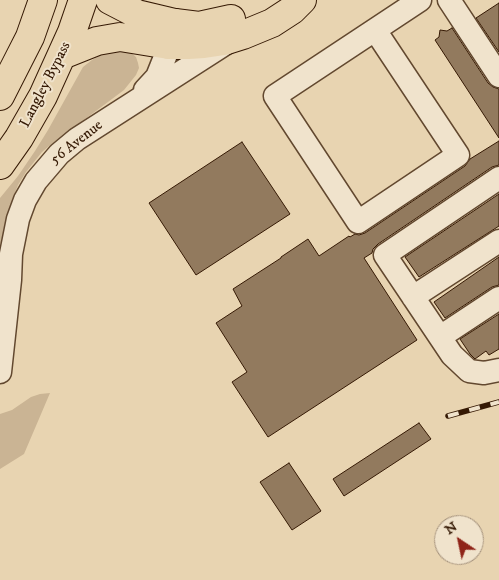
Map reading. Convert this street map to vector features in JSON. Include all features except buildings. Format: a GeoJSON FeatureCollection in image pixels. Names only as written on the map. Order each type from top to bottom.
{"type":"FeatureCollection","features":[{"type":"Feature","properties":{"kind":"main road"},"geometry":{"type":"LineString","coordinates":[[0,96],[30,37],[42,0]]}},
{"type":"Feature","properties":{"kind":"main road","name":"Langley Bypass"},"geometry":{"type":"LineString","coordinates":[[0,165],[19,138],[43,96],[72,32],[83,0]]}},
{"type":"Feature","properties":{"kind":"main road"},"geometry":{"type":"LineString","coordinates":[[110,0],[172,34]]}},
{"type":"Feature","properties":{"kind":"main road"},"geometry":{"type":"LineString","coordinates":[[62,55],[97,41],[120,37],[172,34],[252,12],[279,0]]}},
{"type":"Feature","properties":{"kind":"main road","name":"56 Avenue"},"geometry":{"type":"LineString","coordinates":[[172,34],[188,45],[204,44],[236,37],[272,23],[292,10],[302,0]]}},
{"type":"Feature","properties":{"kind":"street"},"geometry":{"type":"LineString","coordinates":[[375,30],[458,155],[358,222],[275,96],[420,0]]}},
{"type":"Feature","properties":{"kind":"street"},"geometry":{"type":"LineString","coordinates":[[448,0],[499,76]]}},
{"type":"Feature","properties":{"kind":"street","name":"56 Avenue"},"geometry":{"type":"LineString","coordinates":[[136,100],[157,77],[172,34]]}},
{"type":"Feature","properties":{"kind":"street","name":"56 Avenue"},"geometry":{"type":"LineString","coordinates":[[0,372],[11,254],[18,219],[25,200],[36,181],[59,154],[77,139],[236,37]]}},
{"type":"Feature","properties":{"kind":"street"},"geometry":{"type":"LineString","coordinates":[[499,178],[385,255],[452,355],[469,371],[484,373],[499,370]]}},
{"type":"Feature","properties":{"kind":"street"},"geometry":{"type":"LineString","coordinates":[[413,297],[499,240]]}},
{"type":"Feature","properties":{"kind":"street"},"geometry":{"type":"LineString","coordinates":[[440,337],[499,298]]}},
{"type":"Feature","properties":{"kind":"shaded area"},"geometry":{"type":"Polygon","coordinates":[[[107,51],[130,52],[136,57],[138,63],[139,68],[136,75],[124,90],[42,152],[26,172],[12,200],[0,246],[0,198],[35,151],[83,67],[107,51]]]}},
{"type":"Feature","properties":{"kind":"shaded area"},"geometry":{"type":"Polygon","coordinates":[[[50,393],[24,454],[0,469],[0,414],[12,410],[31,397],[50,393]]]}},
{"type":"Feature","properties":{"kind":"railway"},"geometry":{"type":"LineString","coordinates":[[448,416],[499,402]]}}]}
